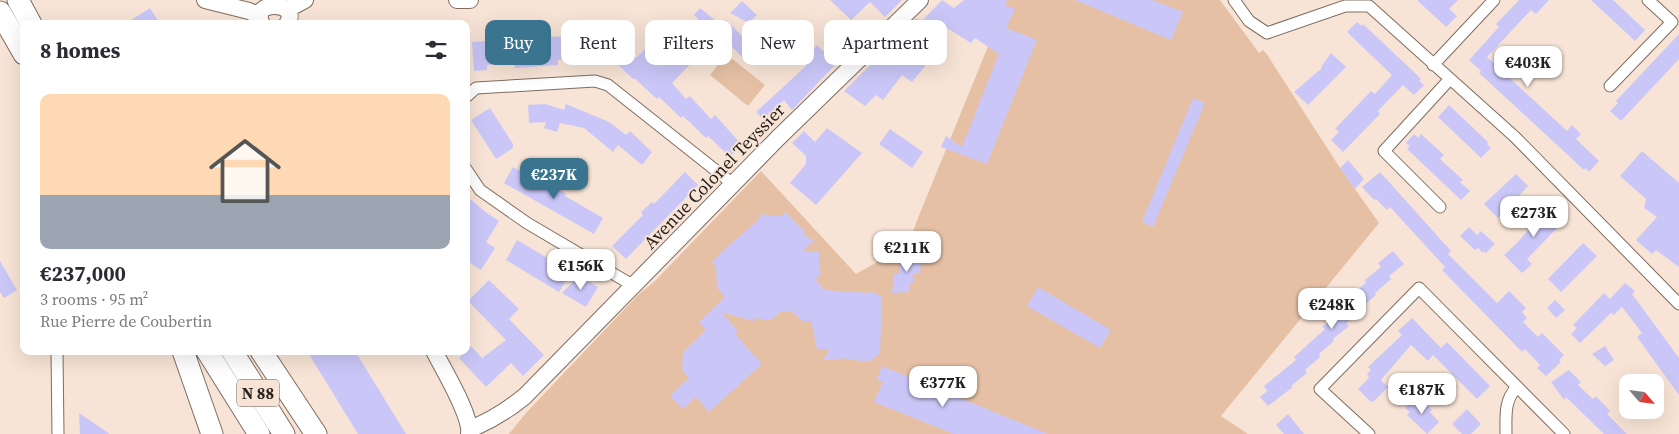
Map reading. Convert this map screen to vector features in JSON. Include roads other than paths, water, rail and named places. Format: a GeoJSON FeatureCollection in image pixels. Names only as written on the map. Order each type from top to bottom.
{"type":"FeatureCollection","features":[{"type":"Feature","properties":{"kind":"highway"},"geometry":{"type":"LineString","coordinates":[[18,0],[30,20]]}},
{"type":"Feature","properties":{"kind":"highway"},"geometry":{"type":"LineString","coordinates":[[0,12],[20,47]]}},
{"type":"Feature","properties":{"kind":"highway"},"geometry":{"type":"LineString","coordinates":[[184,355],[212,434]]}},
{"type":"Feature","properties":{"kind":"highway","name":"N 88"},"geometry":{"type":"LineString","coordinates":[[210,355],[259,434]]}},
{"type":"Feature","properties":{"kind":"highway","name":"N 88"},"geometry":{"type":"LineString","coordinates":[[235,355],[284,434]]}},
{"type":"Feature","properties":{"kind":"highway"},"geometry":{"type":"LineString","coordinates":[[264,355],[316,434]]}},
{"type":"Feature","properties":{"kind":"main road"},"geometry":{"type":"LineString","coordinates":[[204,0],[250,12],[264,10],[281,2],[287,16],[305,0]]}},
{"type":"Feature","properties":{"kind":"main road"},"geometry":{"type":"LineString","coordinates":[[457,0],[470,0]]}},
{"type":"Feature","properties":{"kind":"main road","name":"Avenue Colonel Teyssier"},"geometry":{"type":"LineString","coordinates":[[469,431],[508,410],[525,396],[732,184],[920,0]]}},
{"type":"Feature","properties":{"kind":"main road"},"geometry":{"type":"LineString","coordinates":[[436,355],[458,396],[469,431]]}},
{"type":"Feature","properties":{"kind":"street"},"geometry":{"type":"LineString","coordinates":[[1234,0],[1249,21],[1267,33],[1345,6],[1369,6],[1433,66],[1515,138],[1679,304]]}},
{"type":"Feature","properties":{"kind":"street"},"geometry":{"type":"LineString","coordinates":[[1433,66],[1494,0]]}},
{"type":"Feature","properties":{"kind":"street"},"geometry":{"type":"LineString","coordinates":[[1610,86],[1672,22],[1648,0]]}},
{"type":"Feature","properties":{"kind":"street"},"geometry":{"type":"LineString","coordinates":[[1440,206],[1384,152],[1449,80]]}},
{"type":"Feature","properties":{"kind":"street"},"geometry":{"type":"LineString","coordinates":[[470,93],[476,88],[596,81],[608,85],[732,184]]}},
{"type":"Feature","properties":{"kind":"street"},"geometry":{"type":"LineString","coordinates":[[470,175],[480,190],[527,223],[634,286]]}},
{"type":"Feature","properties":{"kind":"street"},"geometry":{"type":"LineString","coordinates":[[1369,434],[1320,389],[1419,288],[1564,434]]}},
{"type":"Feature","properties":{"kind":"street"},"geometry":{"type":"LineString","coordinates":[[57,355],[58,434]]}},
{"type":"Feature","properties":{"kind":"street"},"geometry":{"type":"LineString","coordinates":[[1506,434],[1507,404],[1510,394],[1517,387]]}}]}
